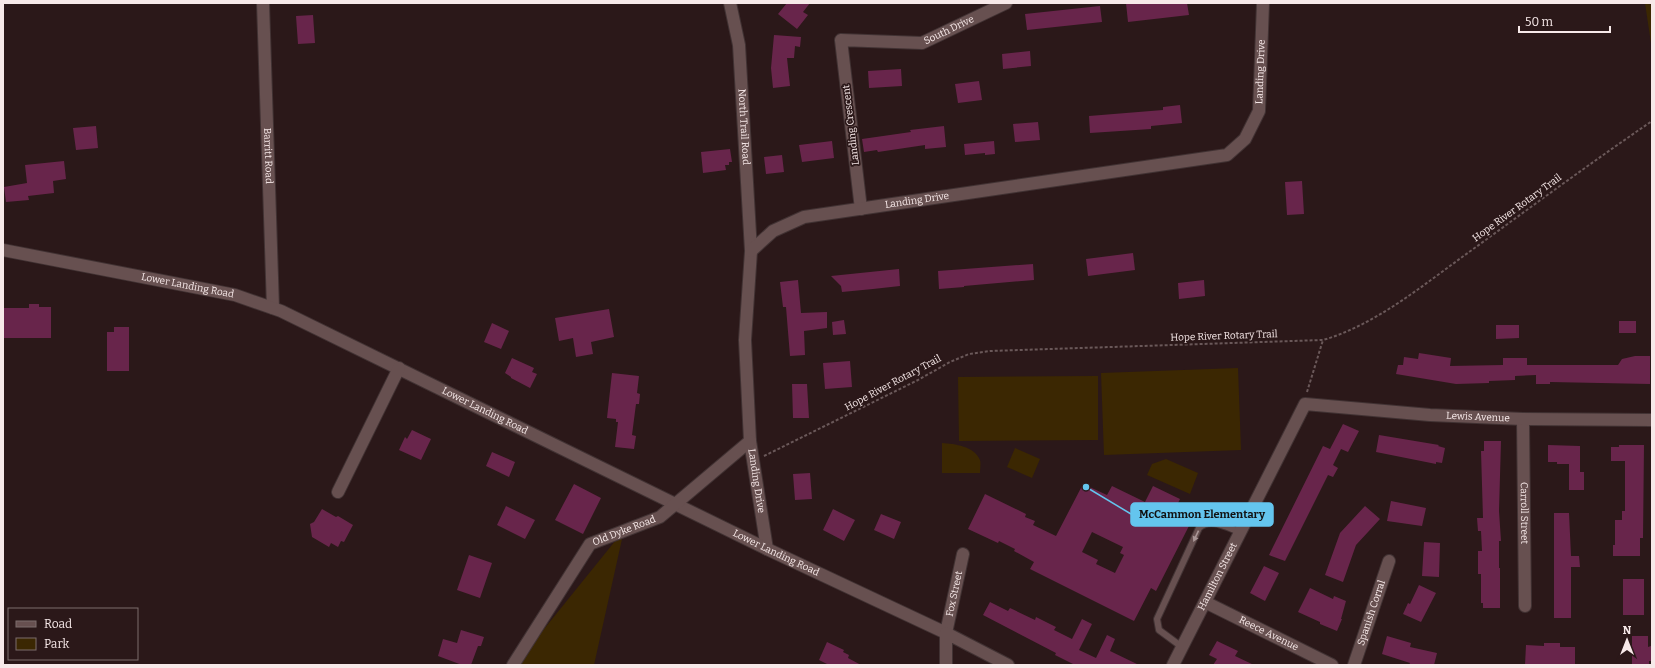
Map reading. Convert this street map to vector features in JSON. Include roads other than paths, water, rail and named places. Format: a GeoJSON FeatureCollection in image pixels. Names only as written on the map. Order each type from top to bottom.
{"type":"FeatureCollection","features":[{"type":"Feature","properties":{"kind":"street","name":"Barritt Road"},"geometry":{"type":"LineString","coordinates":[[263,3],[273,308]]}},
{"type":"Feature","properties":{"kind":"street","name":"North Trail Road"},"geometry":{"type":"LineString","coordinates":[[730,3],[739,45],[751,251]]}},
{"type":"Feature","properties":{"kind":"street","name":"South Drive"},"geometry":{"type":"LineString","coordinates":[[841,40],[922,43],[1006,3]]}},
{"type":"Feature","properties":{"kind":"street","name":"Landing Drive"},"geometry":{"type":"LineString","coordinates":[[767,548],[750,441],[745,340],[751,251],[773,231],[804,217],[1227,155],[1245,139],[1259,111],[1263,3]]}},
{"type":"Feature","properties":{"kind":"street","name":"Landing Crescent"},"geometry":{"type":"LineString","coordinates":[[841,40],[861,209]]}},
{"type":"Feature","properties":{"kind":"street","name":"Lower Landing Road"},"geometry":{"type":"LineString","coordinates":[[3,250],[235,295],[273,308],[767,548],[946,633],[1008,665]]}},
{"type":"Feature","properties":{"kind":"street"},"geometry":{"type":"LineString","coordinates":[[338,492],[399,368]]}},
{"type":"Feature","properties":{"kind":"street","name":"Lewis Avenue"},"geometry":{"type":"LineString","coordinates":[[1305,404],[1430,415],[1523,419],[1652,420]]}},
{"type":"Feature","properties":{"kind":"street","name":"Hamilton Street"},"geometry":{"type":"LineString","coordinates":[[1173,665],[1305,404]]}},
{"type":"Feature","properties":{"kind":"street","name":"Carroll Street"},"geometry":{"type":"LineString","coordinates":[[1523,419],[1525,606]]}},
{"type":"Feature","properties":{"kind":"street","name":"Old Dyke Road"},"geometry":{"type":"LineString","coordinates":[[513,665],[590,544],[660,516],[750,441]]}},
{"type":"Feature","properties":{"kind":"street","name":"Fox Street"},"geometry":{"type":"LineString","coordinates":[[946,665],[946,633],[962,554]]}},
{"type":"Feature","properties":{"kind":"street","name":"Spanish Corral"},"geometry":{"type":"LineString","coordinates":[[1354,665],[1389,561]]}},
{"type":"Feature","properties":{"kind":"street","name":"Reece Avenue"},"geometry":{"type":"LineString","coordinates":[[1205,602],[1332,665]]}},
{"type":"Feature","properties":{"kind":"lane"},"geometry":{"type":"LineString","coordinates":[[1182,647],[1159,630],[1157,619],[1199,528],[1204,524],[1211,523],[1240,532]]}},
{"type":"Feature","properties":{"kind":"place","name":"McCammon Elementary"},"geometry":{"type":"Point","coordinates":[1086,487]}}]}
